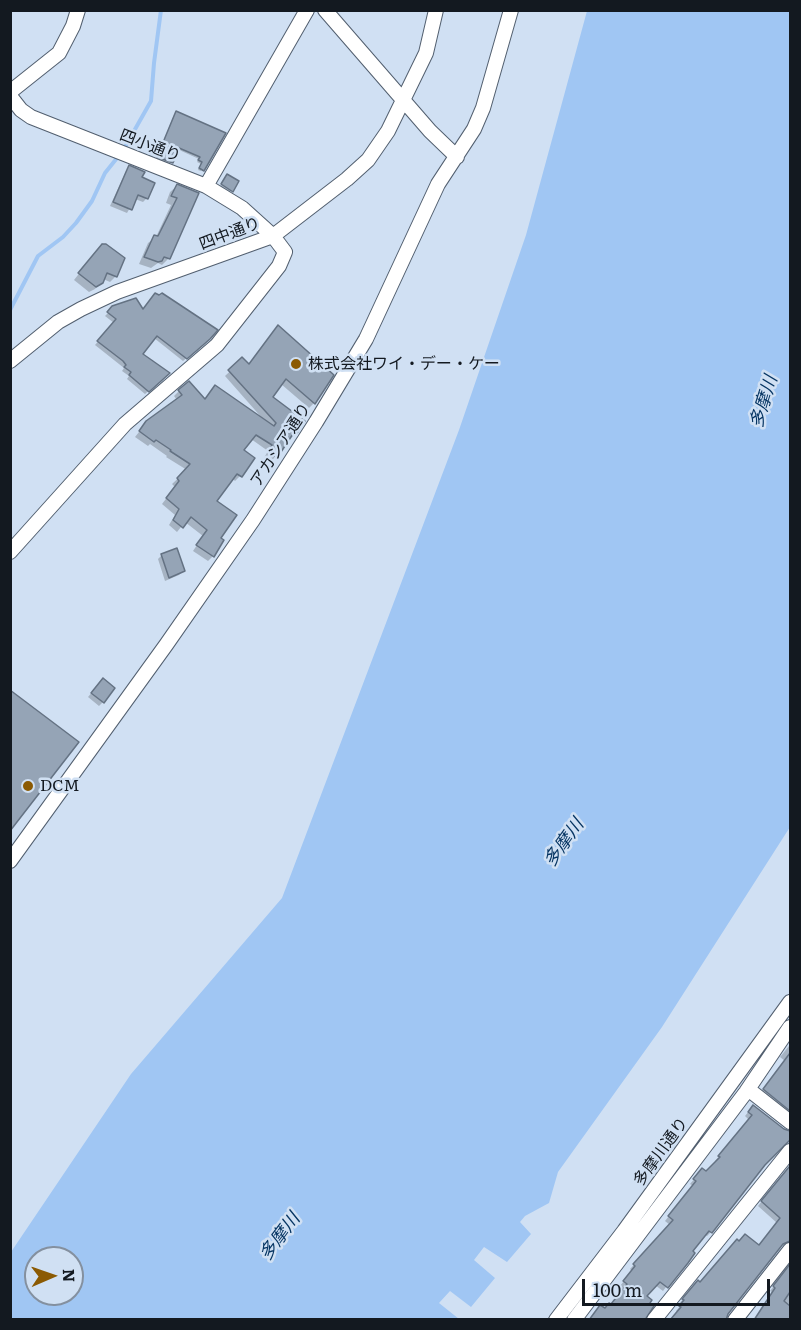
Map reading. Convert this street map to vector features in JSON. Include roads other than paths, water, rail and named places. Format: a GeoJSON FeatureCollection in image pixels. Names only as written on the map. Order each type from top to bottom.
{"type":"FeatureCollection","features":[{"type":"Feature","properties":{"kind":"street"},"geometry":{"type":"LineString","coordinates":[[10,92],[59,52],[73,26],[78,10]]}},
{"type":"Feature","properties":{"kind":"street"},"geometry":{"type":"LineString","coordinates":[[206,186],[306,10]]}},
{"type":"Feature","properties":{"kind":"street"},"geometry":{"type":"LineString","coordinates":[[325,10],[430,130],[457,157]]}},
{"type":"Feature","properties":{"kind":"street","name":"四中通り"},"geometry":{"type":"LineString","coordinates":[[10,361],[58,322],[81,309],[117,292],[273,236],[347,179],[368,160],[388,131],[426,53],[436,10]]}},
{"type":"Feature","properties":{"kind":"street","name":"アカシア通り"},"geometry":{"type":"LineString","coordinates":[[10,861],[253,520],[366,339],[438,184],[474,129],[483,108],[511,10]]}},
{"type":"Feature","properties":{"kind":"street","name":"四小通り"},"geometry":{"type":"LineString","coordinates":[[10,96],[21,110],[31,117],[206,186],[242,208],[273,236]]}},
{"type":"Feature","properties":{"kind":"street"},"geometry":{"type":"LineString","coordinates":[[10,552],[125,424],[217,345],[239,320],[279,266],[285,252],[273,236]]}},
{"type":"Feature","properties":{"kind":"street","name":"多摩川通り"},"geometry":{"type":"LineString","coordinates":[[556,1320],[624,1231],[790,1002]]}},
{"type":"Feature","properties":{"kind":"street"},"geometry":{"type":"LineString","coordinates":[[574,1320],[748,1089],[790,1027]]}},
{"type":"Feature","properties":{"kind":"street"},"geometry":{"type":"LineString","coordinates":[[748,1089],[790,1122]]}},
{"type":"Feature","properties":{"kind":"street"},"geometry":{"type":"LineString","coordinates":[[654,1320],[790,1151]]}},
{"type":"Feature","properties":{"kind":"street"},"geometry":{"type":"LineString","coordinates":[[735,1320],[790,1250]]}},
{"type":"Feature","properties":{"kind":"water","name":"多摩川"},"geometry":{"type":"Polygon","coordinates":[[[587,11],[790,11],[790,827],[662,1027],[558,1172],[549,1203],[525,1216],[520,1222],[531,1234],[507,1262],[484,1247],[474,1260],[495,1278],[471,1307],[450,1291],[439,1303],[459,1319],[11,1319],[11,1252],[131,1074],[282,898],[459,430],[526,235],[587,11]]]}},
{"type":"Feature","properties":{"kind":"waterway"},"geometry":{"type":"LineString","coordinates":[[125,147],[151,101],[161,10]]}},
{"type":"Feature","properties":{"kind":"waterway"},"geometry":{"type":"LineString","coordinates":[[10,310],[38,256],[63,237],[76,223],[92,201],[105,173],[117,158]]}},
{"type":"Feature","properties":{"kind":"place","name":"株式会社ワイ・デー・ケー"},"geometry":{"type":"Point","coordinates":[296,364]}},
{"type":"Feature","properties":{"kind":"place","name":"DCM"},"geometry":{"type":"Point","coordinates":[28,786]}}]}
